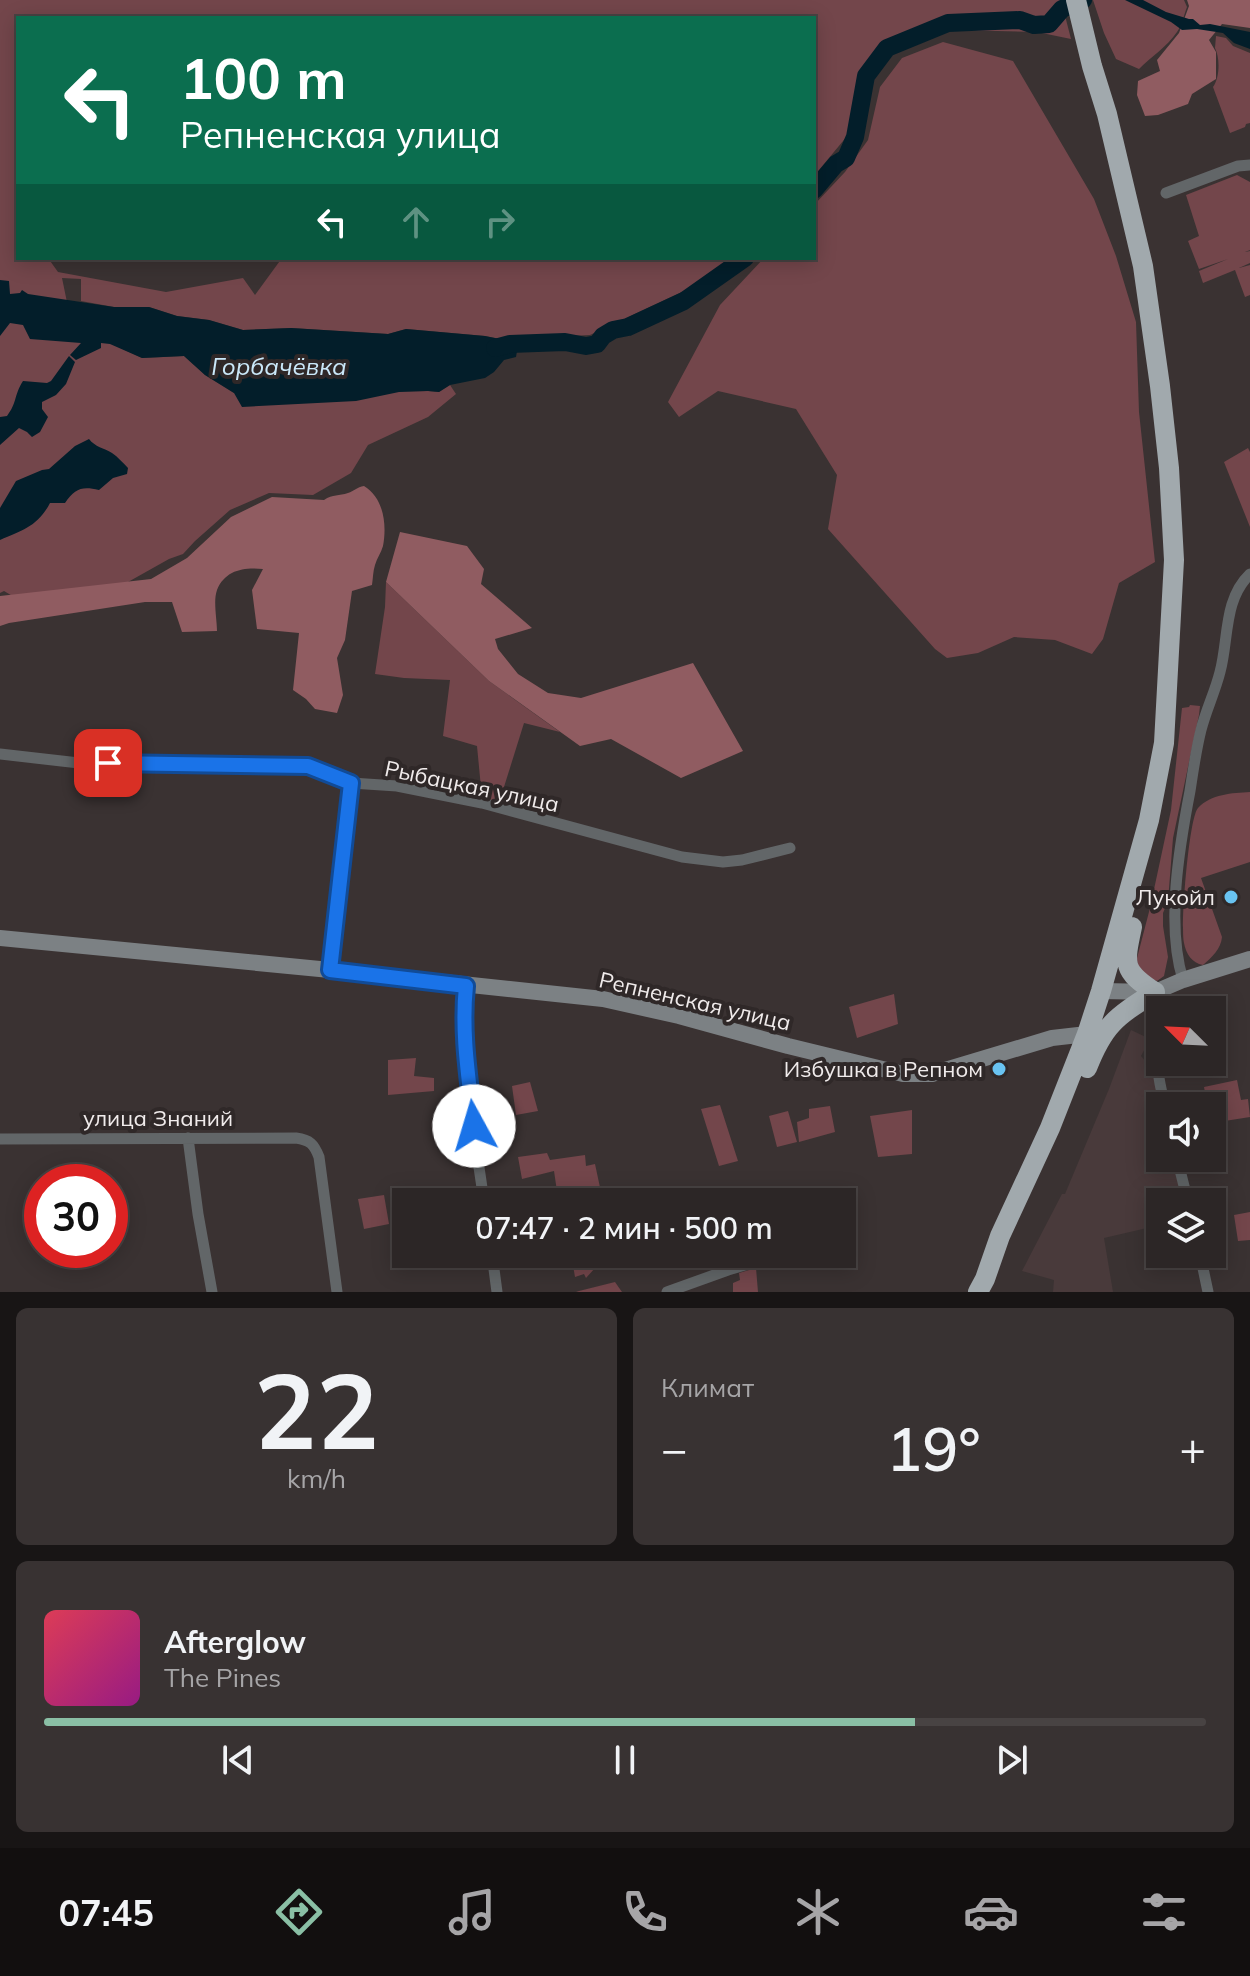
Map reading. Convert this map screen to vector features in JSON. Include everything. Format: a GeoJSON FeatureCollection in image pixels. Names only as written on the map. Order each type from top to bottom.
{"type":"FeatureCollection","features":[{"type":"Feature","properties":{"kind":"highway"},"geometry":{"type":"LineString","coordinates":[[981,1285],[1001,1259],[1027,1210],[1106,1029],[1116,1018],[1155,992],[1131,975],[1127,950],[1164,743],[1174,560],[1169,468],[1143,266],[1076,0]]}},
{"type":"Feature","properties":{"kind":"highway"},"geometry":{"type":"LineString","coordinates":[[981,1285],[1050,1128],[1087,1034],[1149,820]]}},
{"type":"Feature","properties":{"kind":"street"},"geometry":{"type":"LineString","coordinates":[[1166,193],[1238,166],[1250,165]]}},
{"type":"Feature","properties":{"kind":"street"},"geometry":{"type":"LineString","coordinates":[[1183,980],[1177,963],[1175,932],[1183,829],[1201,729],[1221,669],[1231,605],[1238,588],[1250,574]]}},
{"type":"Feature","properties":{"kind":"street","name":"Рыбацкая улица"},"geometry":{"type":"LineString","coordinates":[[0,754],[79,763],[308,766],[351,783],[397,786],[482,803],[682,857],[723,862],[790,848]]}},
{"type":"Feature","properties":{"kind":"street"},"geometry":{"type":"LineString","coordinates":[[330,970],[351,783]]}},
{"type":"Feature","properties":{"kind":"street","name":"Репненская улица"},"geometry":{"type":"LineString","coordinates":[[0,938],[603,999],[903,1074],[932,1074],[1052,1038],[1087,1034]]}},
{"type":"Feature","properties":{"kind":"street"},"geometry":{"type":"LineString","coordinates":[[1101,991],[1155,992],[1250,959]]}},
{"type":"Feature","properties":{"kind":"street"},"geometry":{"type":"LineString","coordinates":[[466,986],[467,1067],[482,1188]]}},
{"type":"Feature","properties":{"kind":"street"},"geometry":{"type":"LineString","coordinates":[[1155,992],[1156,996]]}},
{"type":"Feature","properties":{"kind":"street"},"geometry":{"type":"LineString","coordinates":[[188,1138],[212,1292]]}},
{"type":"Feature","properties":{"kind":"street","name":"улица Знаний"},"geometry":{"type":"LineString","coordinates":[[0,1139],[305,1139],[314,1145],[319,1157],[337,1292]]}},
{"type":"Feature","properties":{"kind":"street"},"geometry":{"type":"LineString","coordinates":[[494,1268],[497,1292]]}},
{"type":"Feature","properties":{"kind":"street"},"geometry":{"type":"LineString","coordinates":[[667,1292],[735,1268]]}},
{"type":"Feature","properties":{"kind":"street"},"geometry":{"type":"LineString","coordinates":[[1203,1268],[1208,1292]]}},
{"type":"Feature","properties":{"kind":"shaded area"},"geometry":{"type":"Polygon","coordinates":[[[0,0],[1061,0],[1071,39],[1037,32],[954,30],[883,45],[865,69],[848,135],[816,174],[816,16],[16,16],[16,260],[49,260],[58,272],[166,292],[243,278],[255,295],[281,260],[730,260],[703,282],[590,335],[500,339],[406,329],[388,334],[291,328],[243,330],[149,307],[114,307],[81,301],[81,279],[62,278],[75,341],[110,343],[142,358],[184,356],[205,375],[234,393],[439,392],[450,385],[456,394],[428,417],[368,445],[351,473],[313,495],[269,493],[230,510],[183,554],[128,582],[31,607],[4,591],[0,593],[0,0]]]}},
{"type":"Feature","properties":{"kind":"shaded area"},"geometry":{"type":"Polygon","coordinates":[[[1093,0],[1184,0],[1187,7],[1173,37],[1139,69],[1116,59],[1093,0]]]}},
{"type":"Feature","properties":{"kind":"shaded area"},"geometry":{"type":"Polygon","coordinates":[[[1187,0],[1250,0],[1250,28],[1222,24],[1209,40],[1216,52],[1216,79],[1192,94],[1188,104],[1158,115],[1145,116],[1137,95],[1138,81],[1160,71],[1157,60],[1179,33],[1189,6],[1187,0]]]}},
{"type":"Feature","properties":{"kind":"shaded area"},"geometry":{"type":"Polygon","coordinates":[[[1216,36],[1226,38],[1233,46],[1250,53],[1250,123],[1230,133],[1213,87],[1218,68],[1216,36]]]}},
{"type":"Feature","properties":{"kind":"shaded area"},"geometry":{"type":"Polygon","coordinates":[[[943,42],[1013,61],[1094,199],[1116,256],[1136,322],[1139,412],[1155,562],[1119,583],[1103,639],[1092,654],[1055,640],[1014,637],[978,653],[947,658],[935,649],[828,529],[837,475],[796,409],[718,391],[679,417],[668,402],[720,305],[762,260],[816,260],[816,203],[845,172],[868,140],[880,87],[902,58],[943,42]]]}},
{"type":"Feature","properties":{"kind":"shaded area"},"geometry":{"type":"Polygon","coordinates":[[[1237,175],[1250,182],[1250,250],[1245,252],[1250,251],[1250,263],[1239,268],[1250,265],[1250,295],[1245,297],[1235,270],[1203,283],[1199,271],[1228,259],[1199,269],[1188,241],[1199,236],[1186,195],[1237,175]]]}},
{"type":"Feature","properties":{"kind":"shaded area"},"geometry":{"type":"Polygon","coordinates":[[[1248,448],[1250,452],[1250,527],[1224,462],[1248,448]]]}},
{"type":"Feature","properties":{"kind":"shaded area"},"geometry":{"type":"Polygon","coordinates":[[[364,486],[380,505],[384,538],[374,567],[372,585],[352,591],[345,640],[337,658],[343,695],[337,713],[315,709],[293,690],[299,633],[257,629],[252,590],[263,569],[236,571],[220,583],[215,599],[217,631],[182,632],[172,602],[145,602],[0,626],[0,596],[151,579],[187,558],[231,517],[272,497],[324,500],[364,486]]]}},
{"type":"Feature","properties":{"kind":"shaded area"},"geometry":{"type":"Polygon","coordinates":[[[400,532],[467,546],[484,569],[481,584],[532,628],[495,639],[498,649],[518,674],[548,693],[581,698],[693,663],[743,751],[681,778],[611,739],[580,746],[489,681],[386,582],[400,532]]]}},
{"type":"Feature","properties":{"kind":"shaded area"},"geometry":{"type":"Polygon","coordinates":[[[386,582],[489,681],[560,732],[524,723],[499,803],[482,798],[477,746],[443,736],[450,680],[375,674],[386,582]]]}},
{"type":"Feature","properties":{"kind":"shaded area"},"geometry":{"type":"Polygon","coordinates":[[[1200,706],[1199,715],[1173,838],[1168,901],[1163,913],[1168,957],[1164,976],[1157,981],[1141,970],[1137,958],[1171,810],[1182,708],[1200,706]]]}},
{"type":"Feature","properties":{"kind":"shaded area"},"geometry":{"type":"Polygon","coordinates":[[[1250,792],[1250,862],[1201,878],[1222,937],[1216,952],[1203,965],[1199,964],[1188,954],[1183,933],[1186,873],[1195,816],[1203,803],[1215,797],[1250,792]]]}},
{"type":"Feature","properties":{"kind":"shaded area"},"geometry":{"type":"Polygon","coordinates":[[[894,994],[898,1024],[857,1038],[849,1007],[894,994]]]}},
{"type":"Feature","properties":{"kind":"shaded area"},"geometry":{"type":"Polygon","coordinates":[[[1131,1030],[1146,1037],[1146,1047],[1141,1056],[1146,1062],[1146,1076],[1156,1076],[1158,1092],[1146,1092],[1146,1172],[1176,1172],[1179,1188],[1146,1188],[1146,1228],[1104,1238],[1113,1292],[1053,1292],[1054,1280],[1022,1271],[1062,1194],[1065,1194],[1131,1030]]]}},
{"type":"Feature","properties":{"kind":"shaded area"},"geometry":{"type":"Polygon","coordinates":[[[416,1058],[414,1076],[434,1078],[434,1091],[388,1095],[388,1060],[416,1058]]]}},
{"type":"Feature","properties":{"kind":"shaded area"},"geometry":{"type":"Polygon","coordinates":[[[1237,1080],[1241,1100],[1248,1099],[1250,1117],[1226,1121],[1226,1092],[1205,1092],[1204,1087],[1237,1080]]]}},
{"type":"Feature","properties":{"kind":"shaded area"},"geometry":{"type":"Polygon","coordinates":[[[530,1082],[538,1111],[516,1115],[512,1086],[530,1082]]]}},
{"type":"Feature","properties":{"kind":"shaded area"},"geometry":{"type":"Polygon","coordinates":[[[720,1105],[738,1161],[719,1166],[701,1109],[720,1105]]]}},
{"type":"Feature","properties":{"kind":"shaded area"},"geometry":{"type":"Polygon","coordinates":[[[830,1106],[835,1132],[799,1142],[797,1122],[809,1118],[809,1109],[830,1106]]]}},
{"type":"Feature","properties":{"kind":"shaded area"},"geometry":{"type":"Polygon","coordinates":[[[912,1110],[912,1154],[878,1157],[870,1116],[912,1110]]]}},
{"type":"Feature","properties":{"kind":"shaded area"},"geometry":{"type":"Polygon","coordinates":[[[788,1111],[797,1142],[777,1147],[769,1116],[788,1111]]]}},
{"type":"Feature","properties":{"kind":"shaded area"},"geometry":{"type":"Polygon","coordinates":[[[547,1153],[550,1160],[585,1155],[586,1166],[595,1164],[600,1188],[557,1188],[554,1171],[522,1179],[518,1157],[547,1153]]]}},
{"type":"Feature","properties":{"kind":"shaded area"},"geometry":{"type":"Polygon","coordinates":[[[384,1195],[389,1224],[364,1229],[358,1199],[384,1195]]]}},
{"type":"Feature","properties":{"kind":"shaded area"},"geometry":{"type":"Polygon","coordinates":[[[1250,1212],[1250,1240],[1238,1241],[1234,1215],[1250,1212]]]}},
{"type":"Feature","properties":{"kind":"shaded area"},"geometry":{"type":"Polygon","coordinates":[[[573,1268],[595,1268],[586,1278],[584,1274],[575,1277],[573,1268]]]}},
{"type":"Feature","properties":{"kind":"shaded area"},"geometry":{"type":"Polygon","coordinates":[[[756,1268],[758,1292],[733,1292],[733,1283],[740,1280],[739,1273],[756,1268]]]}},
{"type":"Feature","properties":{"kind":"shaded area"},"geometry":{"type":"Polygon","coordinates":[[[615,1282],[622,1292],[576,1292],[579,1291],[615,1282]]]}},
{"type":"Feature","properties":{"kind":"water"},"geometry":{"type":"Polygon","coordinates":[[[1125,0],[1143,0],[1166,12],[1193,19],[1200,25],[1250,32],[1250,49],[1234,43],[1223,33],[1182,30],[1125,0]]]}},
{"type":"Feature","properties":{"kind":"water","name":"Горбачёвка"},"geometry":{"type":"Polygon","coordinates":[[[0,280],[9,281],[10,294],[22,290],[28,294],[114,307],[149,307],[243,330],[291,328],[388,334],[406,329],[519,339],[516,357],[504,360],[485,378],[450,385],[439,392],[399,392],[356,401],[242,407],[234,393],[205,375],[184,356],[142,358],[101,343],[101,348],[76,360],[70,355],[81,343],[30,339],[23,325],[10,323],[0,336],[0,280]]]}},
{"type":"Feature","properties":{"kind":"water"},"geometry":{"type":"Polygon","coordinates":[[[69,356],[75,362],[66,384],[56,395],[42,402],[42,409],[48,417],[40,432],[32,437],[19,428],[0,445],[0,417],[7,416],[23,381],[51,381],[69,356]]]}},
{"type":"Feature","properties":{"kind":"water"},"geometry":{"type":"Polygon","coordinates":[[[89,439],[118,458],[128,468],[127,474],[113,478],[99,490],[79,490],[65,503],[50,503],[35,522],[0,540],[0,508],[16,481],[49,469],[75,446],[89,439]]]}},
{"type":"Feature","properties":{"kind":"waterway"},"geometry":{"type":"LineString","coordinates":[[816,188],[836,164],[846,158],[855,137],[866,76],[887,48],[948,23],[1020,20],[1034,25],[1049,24],[1062,9],[1083,0]]}},
{"type":"Feature","properties":{"kind":"waterway"},"geometry":{"type":"LineString","coordinates":[[495,348],[510,344],[597,344],[613,330],[628,327],[684,301],[742,260]]}},
{"type":"Feature","properties":{"kind":"place","name":"Лукойл"},"geometry":{"type":"Point","coordinates":[1231,897]}},
{"type":"Feature","properties":{"kind":"place","name":"Избушка в Репном"},"geometry":{"type":"Point","coordinates":[999,1069]}},
{"type":"Feature","properties":{"kind":"route"},"geometry":{"type":"LineString","coordinates":[[108,763],[308,766],[351,783],[330,970],[466,986],[465,1038],[474,1126]]}}]}
